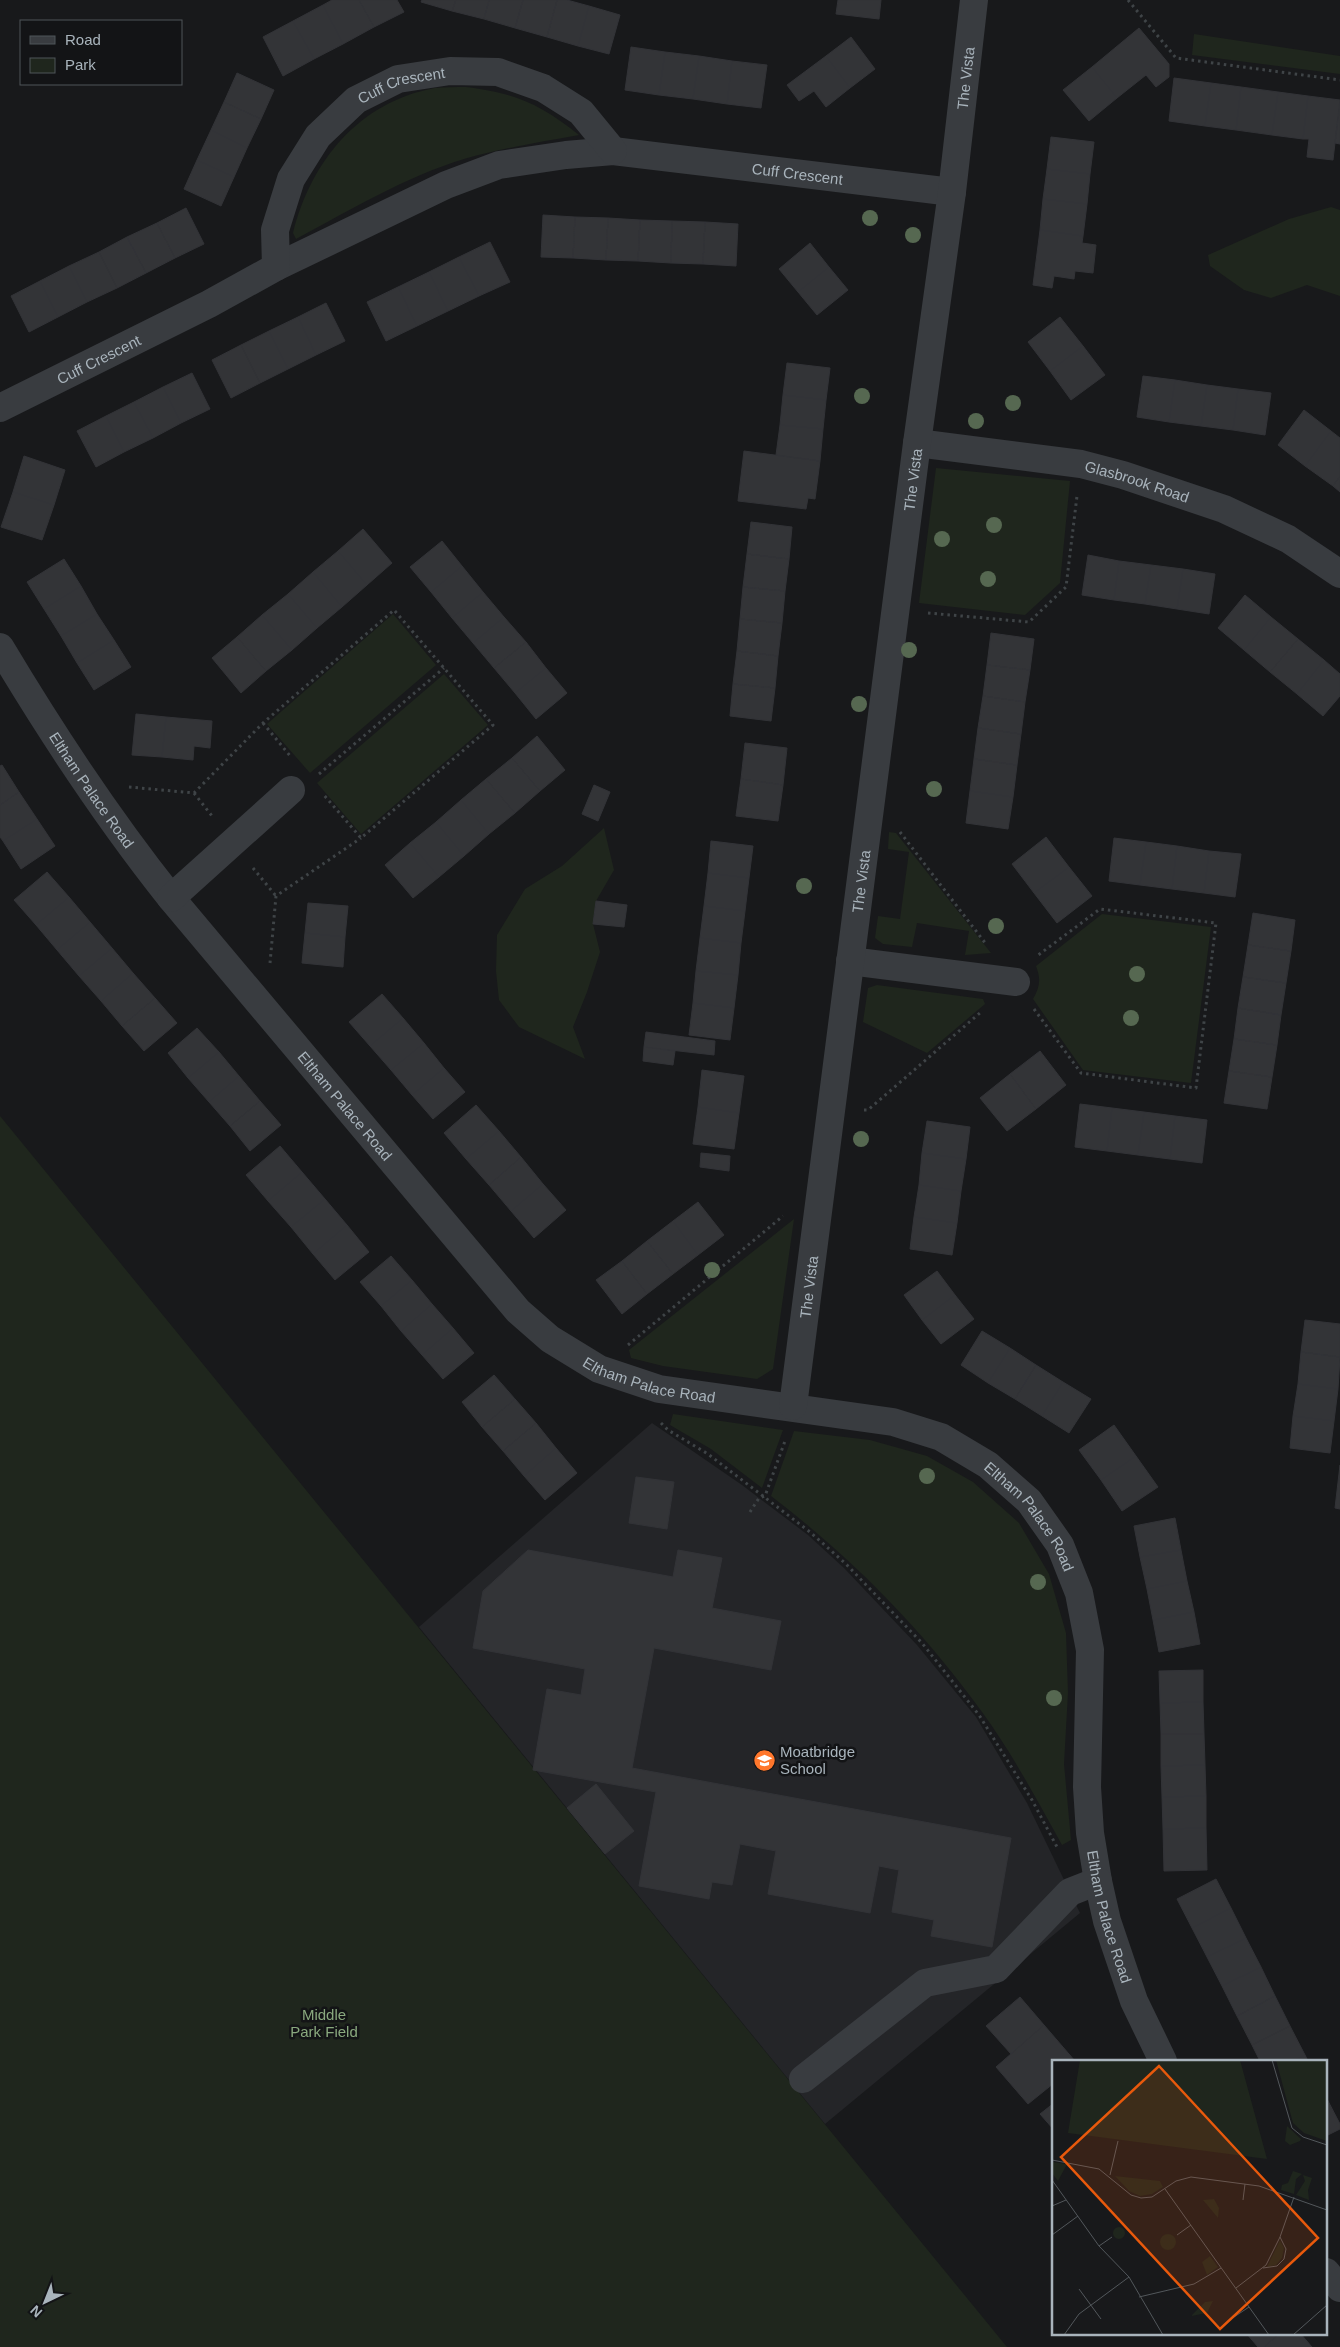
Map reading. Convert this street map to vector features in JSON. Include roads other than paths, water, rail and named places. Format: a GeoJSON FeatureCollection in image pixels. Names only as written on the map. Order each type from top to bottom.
{"type":"FeatureCollection","features":[{"type":"Feature","properties":{"kind":"street","name":"The Vista"},"geometry":{"type":"LineString","coordinates":[[793,1406],[895,610],[952,192],[974,0]]}},
{"type":"Feature","properties":{"kind":"street","name":"Cuff Crescent"},"geometry":{"type":"LineString","coordinates":[[276,267],[275,230],[291,179],[318,136],[356,100],[398,79],[450,71],[498,72],[543,88],[581,112],[613,152]]}},
{"type":"Feature","properties":{"kind":"street","name":"Cuff Crescent"},"geometry":{"type":"LineString","coordinates":[[0,408],[209,304],[276,267],[446,185],[499,165],[566,155],[613,152],[952,192]]}},
{"type":"Feature","properties":{"kind":"street","name":"Glasbrook Road"},"geometry":{"type":"LineString","coordinates":[[917,443],[1081,464],[1123,475],[1224,509],[1288,539],[1340,574]]}},
{"type":"Feature","properties":{"kind":"street","name":"Eltham Palace Road"},"geometry":{"type":"LineString","coordinates":[[0,647],[87,783],[136,853],[171,898],[518,1311],[550,1339],[599,1369],[659,1389],[793,1406],[894,1422],[942,1437],[988,1465],[1029,1501],[1060,1545],[1079,1593],[1090,1650],[1087,1787],[1090,1833],[1098,1880],[1106,1921],[1134,2002],[1163,2060]]}},
{"type":"Feature","properties":{"kind":"street"},"geometry":{"type":"LineString","coordinates":[[171,898],[307,786]]}},
{"type":"Feature","properties":{"kind":"street"},"geometry":{"type":"LineString","coordinates":[[850,960],[1016,982]]}},
{"type":"Feature","properties":{"kind":"street"},"geometry":{"type":"LineString","coordinates":[[803,2079],[925,1983],[996,1969],[1070,1892],[1098,1880]]}},
{"type":"Feature","properties":{"kind":"street"},"geometry":{"type":"LineString","coordinates":[[1328,2274],[1340,2288]]}},
{"type":"Feature","properties":{"kind":"place","name":"Moatbridge School"},"geometry":{"type":"Point","coordinates":[764,1760]}},
{"type":"Feature","properties":{"kind":"park label","name":"Middle Park Field"},"geometry":{"type":"Point","coordinates":[324,2022]}}]}
